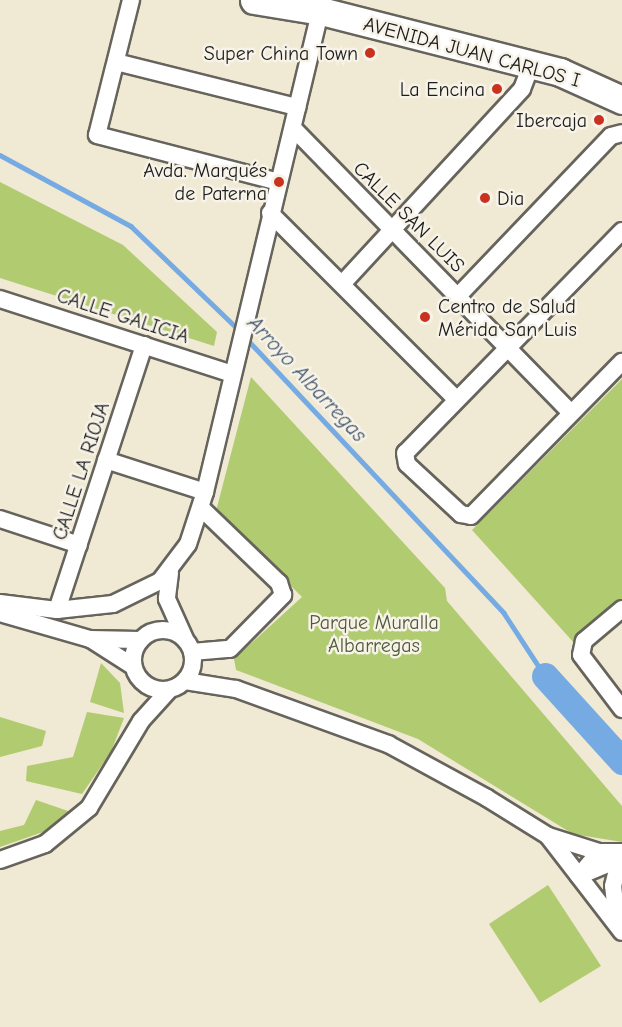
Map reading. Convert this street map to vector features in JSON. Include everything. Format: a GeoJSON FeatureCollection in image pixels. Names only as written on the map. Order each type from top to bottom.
{"type":"FeatureCollection","features":[{"type":"Feature","properties":{"kind":"main road","name":"AVENIDA JUAN CARLOS I"},"geometry":{"type":"LineString","coordinates":[[254,0],[319,3],[531,65],[622,100]]}},
{"type":"Feature","properties":{"kind":"street"},"geometry":{"type":"LineString","coordinates":[[131,0],[97,135],[279,182]]}},
{"type":"Feature","properties":{"kind":"street"},"geometry":{"type":"LineString","coordinates":[[141,722],[136,672],[165,577],[203,500],[270,213],[293,128],[319,3]]}},
{"type":"Feature","properties":{"kind":"street"},"geometry":{"type":"LineString","coordinates":[[116,62],[297,107]]}},
{"type":"Feature","properties":{"kind":"street"},"geometry":{"type":"LineString","coordinates":[[343,283],[522,89],[531,65]]}},
{"type":"Feature","properties":{"kind":"street","name":"CALLE SAN LUIS"},"geometry":{"type":"LineString","coordinates":[[293,128],[508,345],[571,413]]}},
{"type":"Feature","properties":{"kind":"street"},"geometry":{"type":"LineString","coordinates":[[458,296],[611,136],[622,133]]}},
{"type":"Feature","properties":{"kind":"street"},"geometry":{"type":"LineString","coordinates":[[270,213],[343,283],[456,399]]}},
{"type":"Feature","properties":{"kind":"street"},"geometry":{"type":"LineString","coordinates":[[622,231],[508,345],[405,453],[407,464],[461,514],[471,516],[622,362]]}},
{"type":"Feature","properties":{"kind":"street","name":"CALLE GALICIA"},"geometry":{"type":"LineString","coordinates":[[0,299],[233,372]]}},
{"type":"Feature","properties":{"kind":"street","name":"CALLE LA RIOJA"},"geometry":{"type":"LineString","coordinates":[[57,610],[144,345]]}},
{"type":"Feature","properties":{"kind":"street"},"geometry":{"type":"LineString","coordinates":[[106,460],[203,500],[279,583],[283,596],[230,649],[190,650]]}},
{"type":"Feature","properties":{"kind":"street"},"geometry":{"type":"LineString","coordinates":[[0,519],[79,545]]}},
{"type":"Feature","properties":{"kind":"street"},"geometry":{"type":"LineString","coordinates":[[0,603],[57,610],[113,604],[165,577]]}},
{"type":"Feature","properties":{"kind":"street"},"geometry":{"type":"LineString","coordinates":[[165,577],[167,599],[190,650],[185,681]]}},
{"type":"Feature","properties":{"kind":"street"},"geometry":{"type":"LineString","coordinates":[[622,609],[584,641],[581,655],[622,709]]}},
{"type":"Feature","properties":{"kind":"street"},"geometry":{"type":"LineString","coordinates":[[0,613],[90,639],[136,672],[168,690]]}},
{"type":"Feature","properties":{"kind":"street"},"geometry":{"type":"LineString","coordinates":[[90,639],[146,635],[171,630],[190,650],[236,688]]}},
{"type":"Feature","properties":{"kind":"street"},"geometry":{"type":"LineString","coordinates":[[0,860],[45,844],[89,808],[141,722],[168,690],[185,681],[236,688],[388,744],[548,836],[621,858]]}},
{"type":"Feature","properties":{"kind":"street"},"geometry":{"type":"LineString","coordinates":[[548,836],[620,929]]}},
{"type":"Feature","properties":{"kind":"street"},"geometry":{"type":"LineString","coordinates":[[579,876],[599,852]]}},
{"type":"Feature","properties":{"kind":"street"},"geometry":{"type":"LineString","coordinates":[[579,876],[621,858]]}},
{"type":"Feature","properties":{"kind":"street"},"geometry":{"type":"LineString","coordinates":[[620,929],[613,886],[621,858]]}},
{"type":"Feature","properties":{"kind":"green space"},"geometry":{"type":"Polygon","coordinates":[[[0,182],[123,245],[217,332],[214,346],[0,278],[0,182]]]}},
{"type":"Feature","properties":{"kind":"green space","name":"Parque Muralla Albarregas"},"geometry":{"type":"Polygon","coordinates":[[[251,377],[445,588],[447,601],[622,806],[622,842],[573,834],[418,739],[236,670],[234,659],[302,597],[216,511],[251,377]]]}},
{"type":"Feature","properties":{"kind":"green space"},"geometry":{"type":"Polygon","coordinates":[[[622,379],[622,603],[575,644],[472,530],[622,379]]]}},
{"type":"Feature","properties":{"kind":"green space"},"geometry":{"type":"Polygon","coordinates":[[[101,663],[120,683],[124,713],[90,702],[101,663]]]}},
{"type":"Feature","properties":{"kind":"green space"},"geometry":{"type":"Polygon","coordinates":[[[87,712],[124,718],[111,752],[82,794],[26,781],[27,766],[73,757],[87,712]]]}},
{"type":"Feature","properties":{"kind":"green space"},"geometry":{"type":"Polygon","coordinates":[[[0,717],[46,731],[42,746],[0,757],[0,717]]]}},
{"type":"Feature","properties":{"kind":"green space"},"geometry":{"type":"Polygon","coordinates":[[[36,800],[71,812],[43,832],[0,847],[0,831],[24,825],[36,800]]]}},
{"type":"Feature","properties":{"kind":"green space"},"geometry":{"type":"Polygon","coordinates":[[[548,885],[601,966],[540,1003],[489,924],[548,885]]]}},
{"type":"Feature","properties":{"kind":"waterway","name":"Arroyo Albarregas"},"geometry":{"type":"LineString","coordinates":[[0,155],[131,226],[240,331]]}},
{"type":"Feature","properties":{"kind":"waterway","name":"Arroyo Albarregas"},"geometry":{"type":"LineString","coordinates":[[245,337],[504,613],[545,676]]}},
{"type":"Feature","properties":{"kind":"waterway"},"geometry":{"type":"LineString","coordinates":[[545,676],[622,761]]}},
{"type":"Feature","properties":{"kind":"place","name":"Super China Town"},"geometry":{"type":"Point","coordinates":[370,53]}},
{"type":"Feature","properties":{"kind":"place","name":"La Encina"},"geometry":{"type":"Point","coordinates":[497,89]}},
{"type":"Feature","properties":{"kind":"place","name":"Ibercaja"},"geometry":{"type":"Point","coordinates":[599,120]}},
{"type":"Feature","properties":{"kind":"place","name":"Avda. Marqués de Paterna"},"geometry":{"type":"Point","coordinates":[279,182]}},
{"type":"Feature","properties":{"kind":"place","name":"Dia"},"geometry":{"type":"Point","coordinates":[485,198]}},
{"type":"Feature","properties":{"kind":"place","name":"Centro de Salud Mérida San Luis"},"geometry":{"type":"Point","coordinates":[425,317]}}]}
